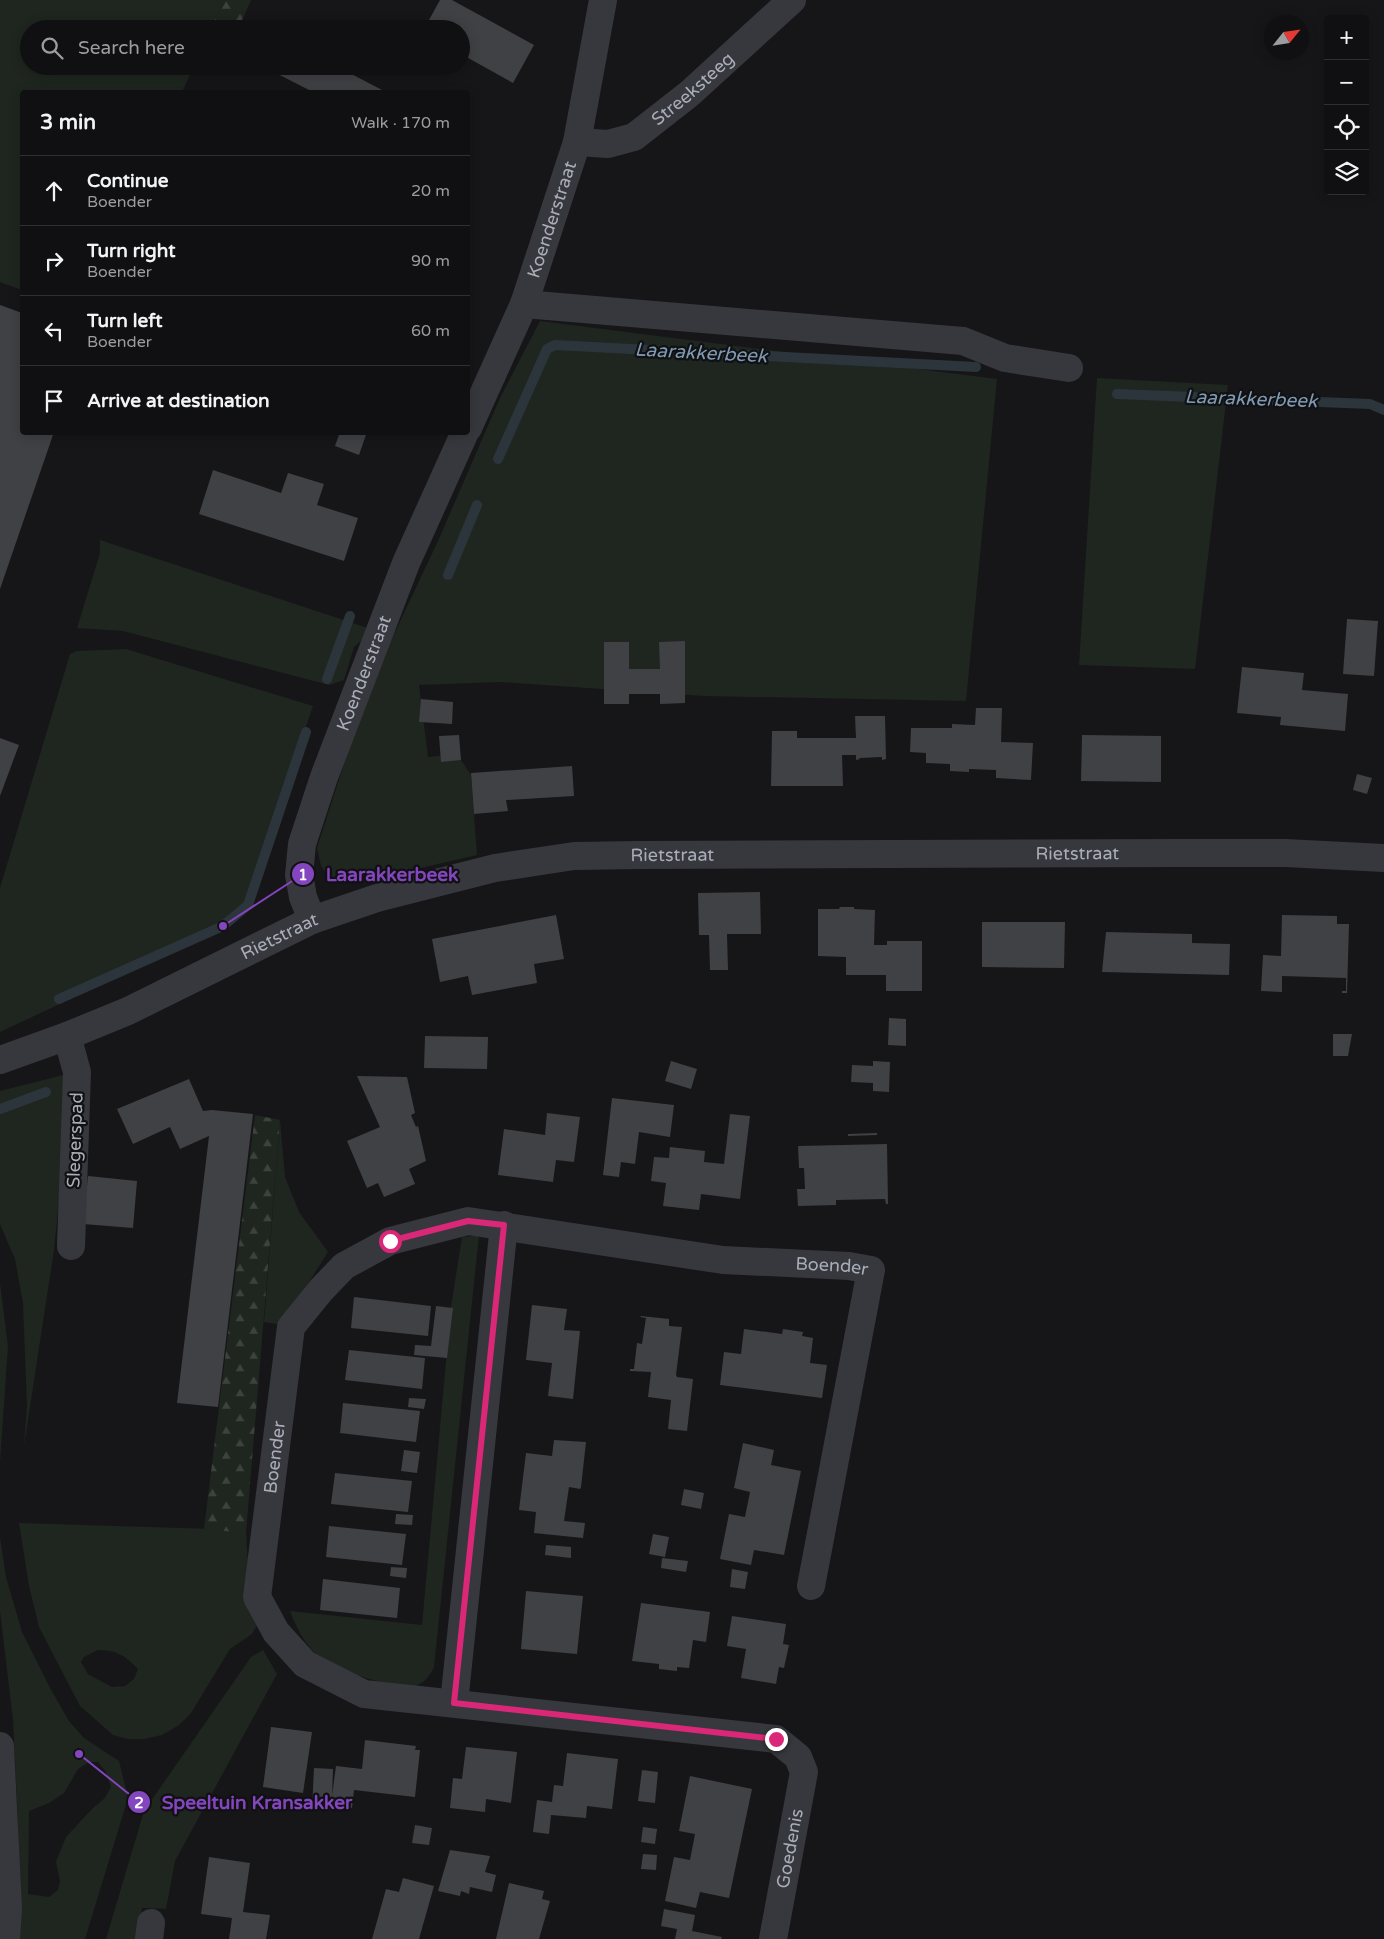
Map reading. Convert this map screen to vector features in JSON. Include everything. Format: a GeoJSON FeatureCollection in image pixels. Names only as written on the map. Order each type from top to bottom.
{"type":"FeatureCollection","features":[{"type":"Feature","properties":{"kind":"street","name":"Koenderstraat"},"geometry":{"type":"LineString","coordinates":[[470,424],[524,304],[577,142],[603,0]]}},
{"type":"Feature","properties":{"kind":"street","name":"Streeksteeg"},"geometry":{"type":"LineString","coordinates":[[577,142],[608,144],[634,137],[689,94],[792,0]]}},
{"type":"Feature","properties":{"kind":"street"},"geometry":{"type":"LineString","coordinates":[[524,304],[962,341],[1005,358],[1069,368]]}},
{"type":"Feature","properties":{"kind":"street","name":"Koenderstraat"},"geometry":{"type":"LineString","coordinates":[[312,920],[303,897],[299,875],[302,844],[324,777],[406,563],[464,435]]}},
{"type":"Feature","properties":{"kind":"street","name":"Rietstraat"},"geometry":{"type":"LineString","coordinates":[[0,1060],[67,1036],[128,1011],[312,920],[376,898],[495,868],[574,856],[1180,852],[1285,853],[1384,858]]}},
{"type":"Feature","properties":{"kind":"street","name":"Slegerspad"},"geometry":{"type":"LineString","coordinates":[[67,1036],[77,1072],[70,1246]]}},
{"type":"Feature","properties":{"kind":"street","name":"Boender"},"geometry":{"type":"LineString","coordinates":[[798,1757],[776,1739],[364,1694],[305,1664],[276,1632],[257,1597],[291,1327],[321,1290],[344,1266],[390,1241],[468,1221],[504,1225],[581,1240],[723,1260],[849,1266],[872,1270],[811,1586]]}},
{"type":"Feature","properties":{"kind":"street"},"geometry":{"type":"LineString","coordinates":[[454,1703],[504,1225]]}},
{"type":"Feature","properties":{"kind":"street"},"geometry":{"type":"LineString","coordinates":[[0,1746],[8,1909],[6,1939]]}},
{"type":"Feature","properties":{"kind":"street","name":"Goedenis"},"geometry":{"type":"LineString","coordinates":[[773,1939],[804,1772],[798,1757]]}},
{"type":"Feature","properties":{"kind":"green space"},"geometry":{"type":"Polygon","coordinates":[[[0,0],[223,0],[215,20],[20,20],[20,75],[190,75],[183,90],[20,90],[20,289],[0,282],[0,0]]]}},
{"type":"Feature","properties":{"kind":"green space"},"geometry":{"type":"Polygon","coordinates":[[[223,0],[251,0],[242,20],[215,20],[223,0]]]}},
{"type":"Feature","properties":{"kind":"green space"},"geometry":{"type":"Polygon","coordinates":[[[540,321],[997,379],[966,701],[704,696],[500,682],[419,685],[428,757],[457,754],[471,775],[477,855],[364,881],[332,881],[321,866],[317,848],[368,689],[438,541],[500,398],[540,321]]]}},
{"type":"Feature","properties":{"kind":"green space"},"geometry":{"type":"Polygon","coordinates":[[[1097,378],[1228,385],[1195,669],[1079,665],[1097,378]]]}},
{"type":"Feature","properties":{"kind":"green space"},"geometry":{"type":"Polygon","coordinates":[[[100,540],[374,630],[354,647],[344,680],[329,685],[123,631],[77,628],[100,553],[100,540]]]}},
{"type":"Feature","properties":{"kind":"green space"},"geometry":{"type":"Polygon","coordinates":[[[126,649],[313,706],[245,905],[201,938],[0,1032],[0,888],[70,654],[77,651],[126,649]]]}},
{"type":"Feature","properties":{"kind":"green space"},"geometry":{"type":"Polygon","coordinates":[[[63,1075],[67,1119],[54,1250],[24,1446],[27,1407],[23,1303],[15,1259],[0,1224],[0,1091],[63,1075]]]}},
{"type":"Feature","properties":{"kind":"green space"},"geometry":{"type":"Polygon","coordinates":[[[255,1115],[280,1120],[246,1533],[204,1529],[255,1115]]]}},
{"type":"Feature","properties":{"kind":"green space"},"geometry":{"type":"Polygon","coordinates":[[[280,1120],[285,1177],[299,1212],[328,1252],[282,1325],[264,1322],[280,1120]]]}},
{"type":"Feature","properties":{"kind":"green space"},"geometry":{"type":"Polygon","coordinates":[[[479,1235],[434,1667],[428,1677],[420,1684],[412,1687],[395,1686],[345,1671],[321,1658],[304,1640],[290,1611],[422,1625],[451,1307],[462,1237],[479,1235]]]}},
{"type":"Feature","properties":{"kind":"green space"},"geometry":{"type":"Polygon","coordinates":[[[0,1283],[8,1346],[0,1462],[0,1283]]]}},
{"type":"Feature","properties":{"kind":"green space"},"geometry":{"type":"Polygon","coordinates":[[[19,1523],[246,1530],[249,1583],[257,1625],[252,1634],[230,1649],[191,1713],[179,1725],[162,1735],[144,1739],[128,1739],[113,1735],[80,1706],[39,1627],[29,1586],[19,1523]],[[98,1650],[84,1657],[81,1662],[88,1674],[112,1687],[125,1686],[134,1679],[138,1669],[129,1661],[110,1651],[98,1650]]]}},
{"type":"Feature","properties":{"kind":"green space"},"geometry":{"type":"Polygon","coordinates":[[[0,1537],[6,1577],[22,1632],[50,1688],[69,1721],[84,1738],[119,1761],[128,1798],[85,1939],[17,1939],[18,1820],[13,1720],[0,1611],[0,1537]],[[89,1762],[78,1769],[64,1793],[49,1803],[29,1811],[28,1894],[49,1897],[58,1890],[60,1881],[56,1862],[66,1837],[105,1798],[111,1787],[106,1772],[98,1762],[89,1762]]]}},
{"type":"Feature","properties":{"kind":"green space"},"geometry":{"type":"Polygon","coordinates":[[[263,1650],[277,1674],[175,1861],[166,1909],[142,1908],[138,1939],[106,1939],[144,1811],[251,1657],[263,1650]]]}},
{"type":"Feature","properties":{"kind":"building"},"geometry":{"type":"Polygon","coordinates":[[[440,0],[452,0],[534,45],[513,83],[470,59],[470,20],[429,20],[440,0]]]}},
{"type":"Feature","properties":{"kind":"building"},"geometry":{"type":"Polygon","coordinates":[[[280,75],[353,75],[382,90],[309,90],[280,75]]]}},
{"type":"Feature","properties":{"kind":"building"},"geometry":{"type":"Polygon","coordinates":[[[0,305],[20,312],[20,435],[53,435],[0,589],[0,305]]]}},
{"type":"Feature","properties":{"kind":"building"},"geometry":{"type":"Polygon","coordinates":[[[339,435],[366,435],[359,455],[335,446],[339,435]]]}},
{"type":"Feature","properties":{"kind":"building"},"geometry":{"type":"Polygon","coordinates":[[[213,470],[281,493],[288,473],[324,484],[317,505],[358,518],[344,561],[199,514],[213,470]]]}},
{"type":"Feature","properties":{"kind":"building"},"geometry":{"type":"Polygon","coordinates":[[[1347,619],[1378,621],[1374,676],[1343,674],[1347,619]]]}},
{"type":"Feature","properties":{"kind":"building"},"geometry":{"type":"Polygon","coordinates":[[[685,641],[685,703],[660,704],[660,694],[629,694],[629,704],[604,704],[604,642],[629,642],[629,669],[660,669],[659,642],[685,641]]]}},
{"type":"Feature","properties":{"kind":"building"},"geometry":{"type":"Polygon","coordinates":[[[1242,667],[1304,673],[1302,690],[1348,694],[1345,731],[1280,725],[1281,717],[1237,713],[1242,667]]]}},
{"type":"Feature","properties":{"kind":"building"},"geometry":{"type":"Polygon","coordinates":[[[421,699],[453,702],[452,724],[419,722],[421,699]]]}},
{"type":"Feature","properties":{"kind":"building"},"geometry":{"type":"Polygon","coordinates":[[[976,708],[1002,708],[1001,742],[1033,743],[1031,780],[996,778],[996,770],[969,769],[969,772],[950,771],[950,764],[926,763],[926,753],[910,752],[911,728],[952,728],[952,724],[975,725],[976,708]]]}},
{"type":"Feature","properties":{"kind":"building"},"geometry":{"type":"Polygon","coordinates":[[[855,716],[885,716],[886,759],[882,760],[882,757],[859,758],[856,760],[856,755],[842,755],[843,786],[771,786],[772,731],[797,731],[797,738],[856,738],[855,716]]]}},
{"type":"Feature","properties":{"kind":"building"},"geometry":{"type":"Polygon","coordinates":[[[459,735],[461,760],[441,762],[439,736],[459,735]]]}},
{"type":"Feature","properties":{"kind":"building"},"geometry":{"type":"Polygon","coordinates":[[[1082,735],[1161,736],[1161,782],[1081,781],[1082,735]]]}},
{"type":"Feature","properties":{"kind":"building"},"geometry":{"type":"Polygon","coordinates":[[[0,738],[19,745],[0,796],[0,738]]]}},
{"type":"Feature","properties":{"kind":"building"},"geometry":{"type":"Polygon","coordinates":[[[572,766],[574,796],[506,800],[508,811],[474,814],[471,773],[572,766]]]}},
{"type":"Feature","properties":{"kind":"building"},"geometry":{"type":"Polygon","coordinates":[[[1357,774],[1372,778],[1367,794],[1353,790],[1357,774]]]}},
{"type":"Feature","properties":{"kind":"building"},"geometry":{"type":"Polygon","coordinates":[[[760,892],[761,934],[727,934],[728,970],[710,970],[709,935],[699,935],[698,893],[760,892]]]}},
{"type":"Feature","properties":{"kind":"building"},"geometry":{"type":"Polygon","coordinates":[[[840,907],[875,910],[874,945],[887,945],[887,941],[922,941],[922,991],[886,991],[886,975],[846,975],[846,957],[818,956],[818,909],[839,909],[840,907]]]}},
{"type":"Feature","properties":{"kind":"building"},"geometry":{"type":"Polygon","coordinates":[[[556,915],[564,959],[534,964],[537,983],[472,995],[468,976],[440,982],[432,939],[556,915]]]}},
{"type":"Feature","properties":{"kind":"building"},"geometry":{"type":"Polygon","coordinates":[[[1282,915],[1337,916],[1337,924],[1349,924],[1347,993],[1342,993],[1342,991],[1346,991],[1346,978],[1282,976],[1282,992],[1261,991],[1263,955],[1281,956],[1282,915]]]}},
{"type":"Feature","properties":{"kind":"building"},"geometry":{"type":"Polygon","coordinates":[[[982,922],[1065,922],[1064,968],[982,967],[982,922]]]}},
{"type":"Feature","properties":{"kind":"building"},"geometry":{"type":"Polygon","coordinates":[[[1106,932],[1192,934],[1192,943],[1230,944],[1229,975],[1102,972],[1106,932]]]}},
{"type":"Feature","properties":{"kind":"building"},"geometry":{"type":"Polygon","coordinates":[[[889,1018],[906,1019],[906,1046],[888,1045],[889,1018]]]}},
{"type":"Feature","properties":{"kind":"building"},"geometry":{"type":"Polygon","coordinates":[[[1333,1034],[1352,1034],[1348,1056],[1333,1056],[1333,1034]]]}},
{"type":"Feature","properties":{"kind":"building"},"geometry":{"type":"Polygon","coordinates":[[[425,1036],[488,1037],[487,1069],[424,1068],[425,1036]]]}},
{"type":"Feature","properties":{"kind":"building"},"geometry":{"type":"Polygon","coordinates":[[[671,1061],[697,1069],[691,1089],[665,1081],[671,1061]]]}},
{"type":"Feature","properties":{"kind":"building"},"geometry":{"type":"Polygon","coordinates":[[[873,1061],[890,1062],[889,1092],[873,1091],[873,1083],[851,1082],[852,1065],[873,1066],[873,1061]]]}},
{"type":"Feature","properties":{"kind":"building"},"geometry":{"type":"Polygon","coordinates":[[[357,1076],[407,1077],[415,1113],[411,1115],[416,1127],[418,1126],[426,1161],[409,1169],[415,1184],[384,1197],[378,1183],[367,1188],[347,1141],[380,1127],[357,1076]]]}},
{"type":"Feature","properties":{"kind":"building"},"geometry":{"type":"Polygon","coordinates":[[[189,1079],[203,1111],[212,1110],[253,1114],[218,1407],[177,1403],[209,1136],[180,1149],[170,1127],[133,1144],[117,1109],[189,1079]]]}},
{"type":"Feature","properties":{"kind":"building"},"geometry":{"type":"Polygon","coordinates":[[[612,1098],[674,1105],[670,1137],[639,1132],[635,1164],[621,1162],[619,1177],[603,1175],[612,1098]]]}},
{"type":"Feature","properties":{"kind":"building"},"geometry":{"type":"Polygon","coordinates":[[[547,1113],[580,1117],[574,1162],[556,1160],[553,1182],[498,1175],[504,1129],[545,1135],[547,1113]]]}},
{"type":"Feature","properties":{"kind":"building"},"geometry":{"type":"Polygon","coordinates":[[[730,1114],[750,1116],[740,1199],[701,1194],[699,1210],[663,1206],[666,1183],[651,1181],[654,1157],[669,1158],[670,1147],[705,1151],[704,1162],[724,1164],[730,1114]]]}},
{"type":"Feature","properties":{"kind":"building"},"geometry":{"type":"Polygon","coordinates":[[[877,1133],[877,1135],[848,1136],[848,1134],[877,1133]]]}},
{"type":"Feature","properties":{"kind":"building"},"geometry":{"type":"Polygon","coordinates":[[[887,1144],[888,1204],[886,1204],[885,1199],[836,1200],[836,1205],[798,1206],[797,1189],[805,1189],[804,1168],[799,1168],[798,1146],[887,1144]]]}},
{"type":"Feature","properties":{"kind":"building"},"geometry":{"type":"Polygon","coordinates":[[[88,1176],[137,1181],[133,1228],[83,1224],[88,1176]]]}},
{"type":"Feature","properties":{"kind":"building"},"geometry":{"type":"Polygon","coordinates":[[[354,1297],[431,1306],[428,1336],[351,1328],[354,1297]]]}},
{"type":"Feature","properties":{"kind":"building"},"geometry":{"type":"Polygon","coordinates":[[[532,1305],[567,1309],[564,1330],[580,1331],[573,1399],[548,1396],[552,1363],[526,1360],[532,1305]]]}},
{"type":"Feature","properties":{"kind":"building"},"geometry":{"type":"Polygon","coordinates":[[[436,1306],[453,1308],[447,1358],[414,1355],[415,1345],[431,1346],[436,1306]]]}},
{"type":"Feature","properties":{"kind":"building"},"geometry":{"type":"Polygon","coordinates":[[[641,1316],[669,1319],[669,1326],[682,1327],[676,1375],[677,1377],[693,1379],[687,1431],[668,1429],[671,1400],[648,1397],[651,1372],[630,1371],[630,1369],[634,1369],[637,1343],[642,1344],[646,1318],[641,1316]]]}},
{"type":"Feature","properties":{"kind":"building"},"geometry":{"type":"Polygon","coordinates":[[[744,1329],[782,1334],[783,1329],[803,1332],[802,1336],[813,1338],[810,1363],[827,1365],[822,1398],[720,1385],[724,1352],[741,1354],[744,1329]]]}},
{"type":"Feature","properties":{"kind":"building"},"geometry":{"type":"Polygon","coordinates":[[[349,1350],[425,1358],[422,1389],[345,1380],[349,1350]]]}},
{"type":"Feature","properties":{"kind":"building"},"geometry":{"type":"Polygon","coordinates":[[[409,1398],[426,1399],[424,1409],[408,1407],[409,1398]]]}},
{"type":"Feature","properties":{"kind":"building"},"geometry":{"type":"Polygon","coordinates":[[[343,1403],[420,1411],[416,1442],[340,1433],[343,1403]]]}},
{"type":"Feature","properties":{"kind":"building"},"geometry":{"type":"Polygon","coordinates":[[[554,1440],[586,1442],[581,1487],[580,1489],[569,1487],[564,1521],[585,1523],[583,1538],[534,1533],[536,1512],[519,1510],[526,1453],[552,1456],[554,1440]]]}},
{"type":"Feature","properties":{"kind":"building"},"geometry":{"type":"Polygon","coordinates":[[[743,1443],[774,1450],[771,1465],[801,1471],[784,1555],[754,1550],[751,1565],[720,1559],[729,1514],[745,1517],[750,1492],[734,1488],[743,1443]]]}},
{"type":"Feature","properties":{"kind":"building"},"geometry":{"type":"Polygon","coordinates":[[[404,1450],[420,1452],[417,1473],[401,1471],[404,1450]]]}},
{"type":"Feature","properties":{"kind":"building"},"geometry":{"type":"Polygon","coordinates":[[[335,1473],[412,1481],[408,1512],[331,1504],[335,1473]]]}},
{"type":"Feature","properties":{"kind":"building"},"geometry":{"type":"Polygon","coordinates":[[[684,1489],[704,1493],[701,1509],[681,1505],[684,1489]]]}},
{"type":"Feature","properties":{"kind":"building"},"geometry":{"type":"Polygon","coordinates":[[[396,1514],[413,1515],[412,1525],[395,1524],[396,1514]]]}},
{"type":"Feature","properties":{"kind":"building"},"geometry":{"type":"Polygon","coordinates":[[[329,1526],[406,1534],[402,1565],[326,1557],[329,1526]]]}},
{"type":"Feature","properties":{"kind":"building"},"geometry":{"type":"Polygon","coordinates":[[[653,1534],[669,1537],[665,1557],[649,1554],[653,1534]]]}},
{"type":"Feature","properties":{"kind":"building"},"geometry":{"type":"Polygon","coordinates":[[[546,1545],[571,1547],[571,1558],[545,1555],[546,1545]]]}},
{"type":"Feature","properties":{"kind":"building"},"geometry":{"type":"Polygon","coordinates":[[[662,1558],[688,1561],[686,1572],[661,1568],[662,1558]]]}},
{"type":"Feature","properties":{"kind":"building"},"geometry":{"type":"Polygon","coordinates":[[[391,1567],[407,1568],[406,1578],[390,1576],[391,1567]]]}},
{"type":"Feature","properties":{"kind":"building"},"geometry":{"type":"Polygon","coordinates":[[[732,1569],[748,1572],[745,1589],[730,1587],[732,1569]]]}},
{"type":"Feature","properties":{"kind":"building"},"geometry":{"type":"Polygon","coordinates":[[[323,1579],[400,1588],[397,1618],[320,1610],[323,1579]]]}},
{"type":"Feature","properties":{"kind":"building"},"geometry":{"type":"Polygon","coordinates":[[[526,1591],[583,1596],[577,1654],[521,1649],[526,1591]]]}},
{"type":"Feature","properties":{"kind":"building"},"geometry":{"type":"Polygon","coordinates":[[[641,1603],[710,1612],[706,1642],[693,1640],[689,1668],[677,1667],[677,1671],[659,1669],[659,1664],[632,1661],[641,1603]]]}},
{"type":"Feature","properties":{"kind":"building"},"geometry":{"type":"Polygon","coordinates":[[[732,1616],[786,1624],[783,1644],[789,1645],[784,1668],[779,1667],[776,1684],[741,1678],[746,1649],[727,1646],[732,1616]]]}},
{"type":"Feature","properties":{"kind":"building"},"geometry":{"type":"Polygon","coordinates":[[[271,1727],[312,1732],[303,1793],[263,1787],[271,1727]]]}},
{"type":"Feature","properties":{"kind":"building"},"geometry":{"type":"Polygon","coordinates":[[[365,1740],[416,1746],[415,1750],[420,1750],[415,1797],[354,1790],[352,1808],[331,1805],[331,1810],[312,1809],[314,1768],[333,1769],[332,1796],[336,1766],[362,1769],[365,1740]]]}},
{"type":"Feature","properties":{"kind":"building"},"geometry":{"type":"Polygon","coordinates":[[[466,1747],[517,1752],[511,1803],[486,1799],[485,1812],[450,1808],[453,1778],[462,1779],[466,1747]]]}},
{"type":"Feature","properties":{"kind":"building"},"geometry":{"type":"Polygon","coordinates":[[[567,1753],[618,1759],[612,1809],[587,1806],[586,1818],[551,1815],[549,1834],[533,1832],[537,1800],[552,1802],[554,1785],[563,1786],[567,1753]]]}},
{"type":"Feature","properties":{"kind":"building"},"geometry":{"type":"Polygon","coordinates":[[[642,1770],[658,1772],[655,1803],[638,1801],[642,1770]]]}},
{"type":"Feature","properties":{"kind":"building"},"geometry":{"type":"Polygon","coordinates":[[[690,1776],[752,1789],[729,1898],[700,1892],[696,1908],[665,1901],[674,1857],[690,1860],[695,1834],[679,1831],[690,1776]]]}},
{"type":"Feature","properties":{"kind":"building"},"geometry":{"type":"Polygon","coordinates":[[[415,1825],[432,1828],[429,1845],[412,1843],[415,1825]]]}},
{"type":"Feature","properties":{"kind":"building"},"geometry":{"type":"Polygon","coordinates":[[[643,1827],[657,1829],[655,1844],[641,1842],[643,1827]]]}},
{"type":"Feature","properties":{"kind":"building"},"geometry":{"type":"Polygon","coordinates":[[[450,1850],[490,1856],[485,1872],[496,1875],[492,1892],[470,1887],[469,1894],[461,1891],[460,1896],[438,1891],[450,1850]]]}},
{"type":"Feature","properties":{"kind":"building"},"geometry":{"type":"Polygon","coordinates":[[[643,1854],[657,1855],[656,1870],[641,1869],[643,1854]]]}},
{"type":"Feature","properties":{"kind":"building"},"geometry":{"type":"Polygon","coordinates":[[[209,1857],[250,1863],[243,1912],[270,1915],[266,1939],[229,1939],[232,1918],[201,1914],[209,1857]]]}},
{"type":"Feature","properties":{"kind":"building"},"geometry":{"type":"Polygon","coordinates":[[[403,1878],[434,1886],[419,1939],[372,1939],[386,1889],[399,1892],[403,1878]]]}},
{"type":"Feature","properties":{"kind":"building"},"geometry":{"type":"Polygon","coordinates":[[[509,1883],[544,1891],[542,1899],[550,1901],[539,1939],[496,1939],[509,1883]]]}},
{"type":"Feature","properties":{"kind":"building"},"geometry":{"type":"Polygon","coordinates":[[[664,1909],[695,1915],[692,1931],[722,1937],[721,1939],[675,1939],[677,1929],[661,1926],[664,1909]]]}},
{"type":"Feature","properties":{"kind":"waterway","name":"Laarakkerbeek"},"geometry":{"type":"LineString","coordinates":[[498,459],[547,349],[555,345],[976,367]]}},
{"type":"Feature","properties":{"kind":"waterway","name":"Laarakkerbeek"},"geometry":{"type":"LineString","coordinates":[[1117,394],[1370,404],[1384,410]]}},
{"type":"Feature","properties":{"kind":"waterway","name":"Laarakkerbeek"},"geometry":{"type":"LineString","coordinates":[[448,575],[477,505]]}},
{"type":"Feature","properties":{"kind":"waterway","name":"Laarakkerbeek"},"geometry":{"type":"LineString","coordinates":[[327,679],[350,616]]}},
{"type":"Feature","properties":{"kind":"waterway","name":"Laarakkerbeek"},"geometry":{"type":"LineString","coordinates":[[59,999],[223,926],[248,905],[306,732]]}},
{"type":"Feature","properties":{"kind":"waterway"},"geometry":{"type":"LineString","coordinates":[[0,1109],[46,1092]]}},
{"type":"Feature","properties":{"kind":"place","name":"Laarakkerbeek"},"geometry":{"type":"Point","coordinates":[223,926]}},
{"type":"Feature","properties":{"kind":"place","name":"Speeltuin Kransakker"},"geometry":{"type":"Point","coordinates":[79,1754]}},
{"type":"Feature","properties":{"kind":"route"},"geometry":{"type":"LineString","coordinates":[[390,1241],[468,1221],[504,1225],[454,1703],[776,1739]]}}]}
